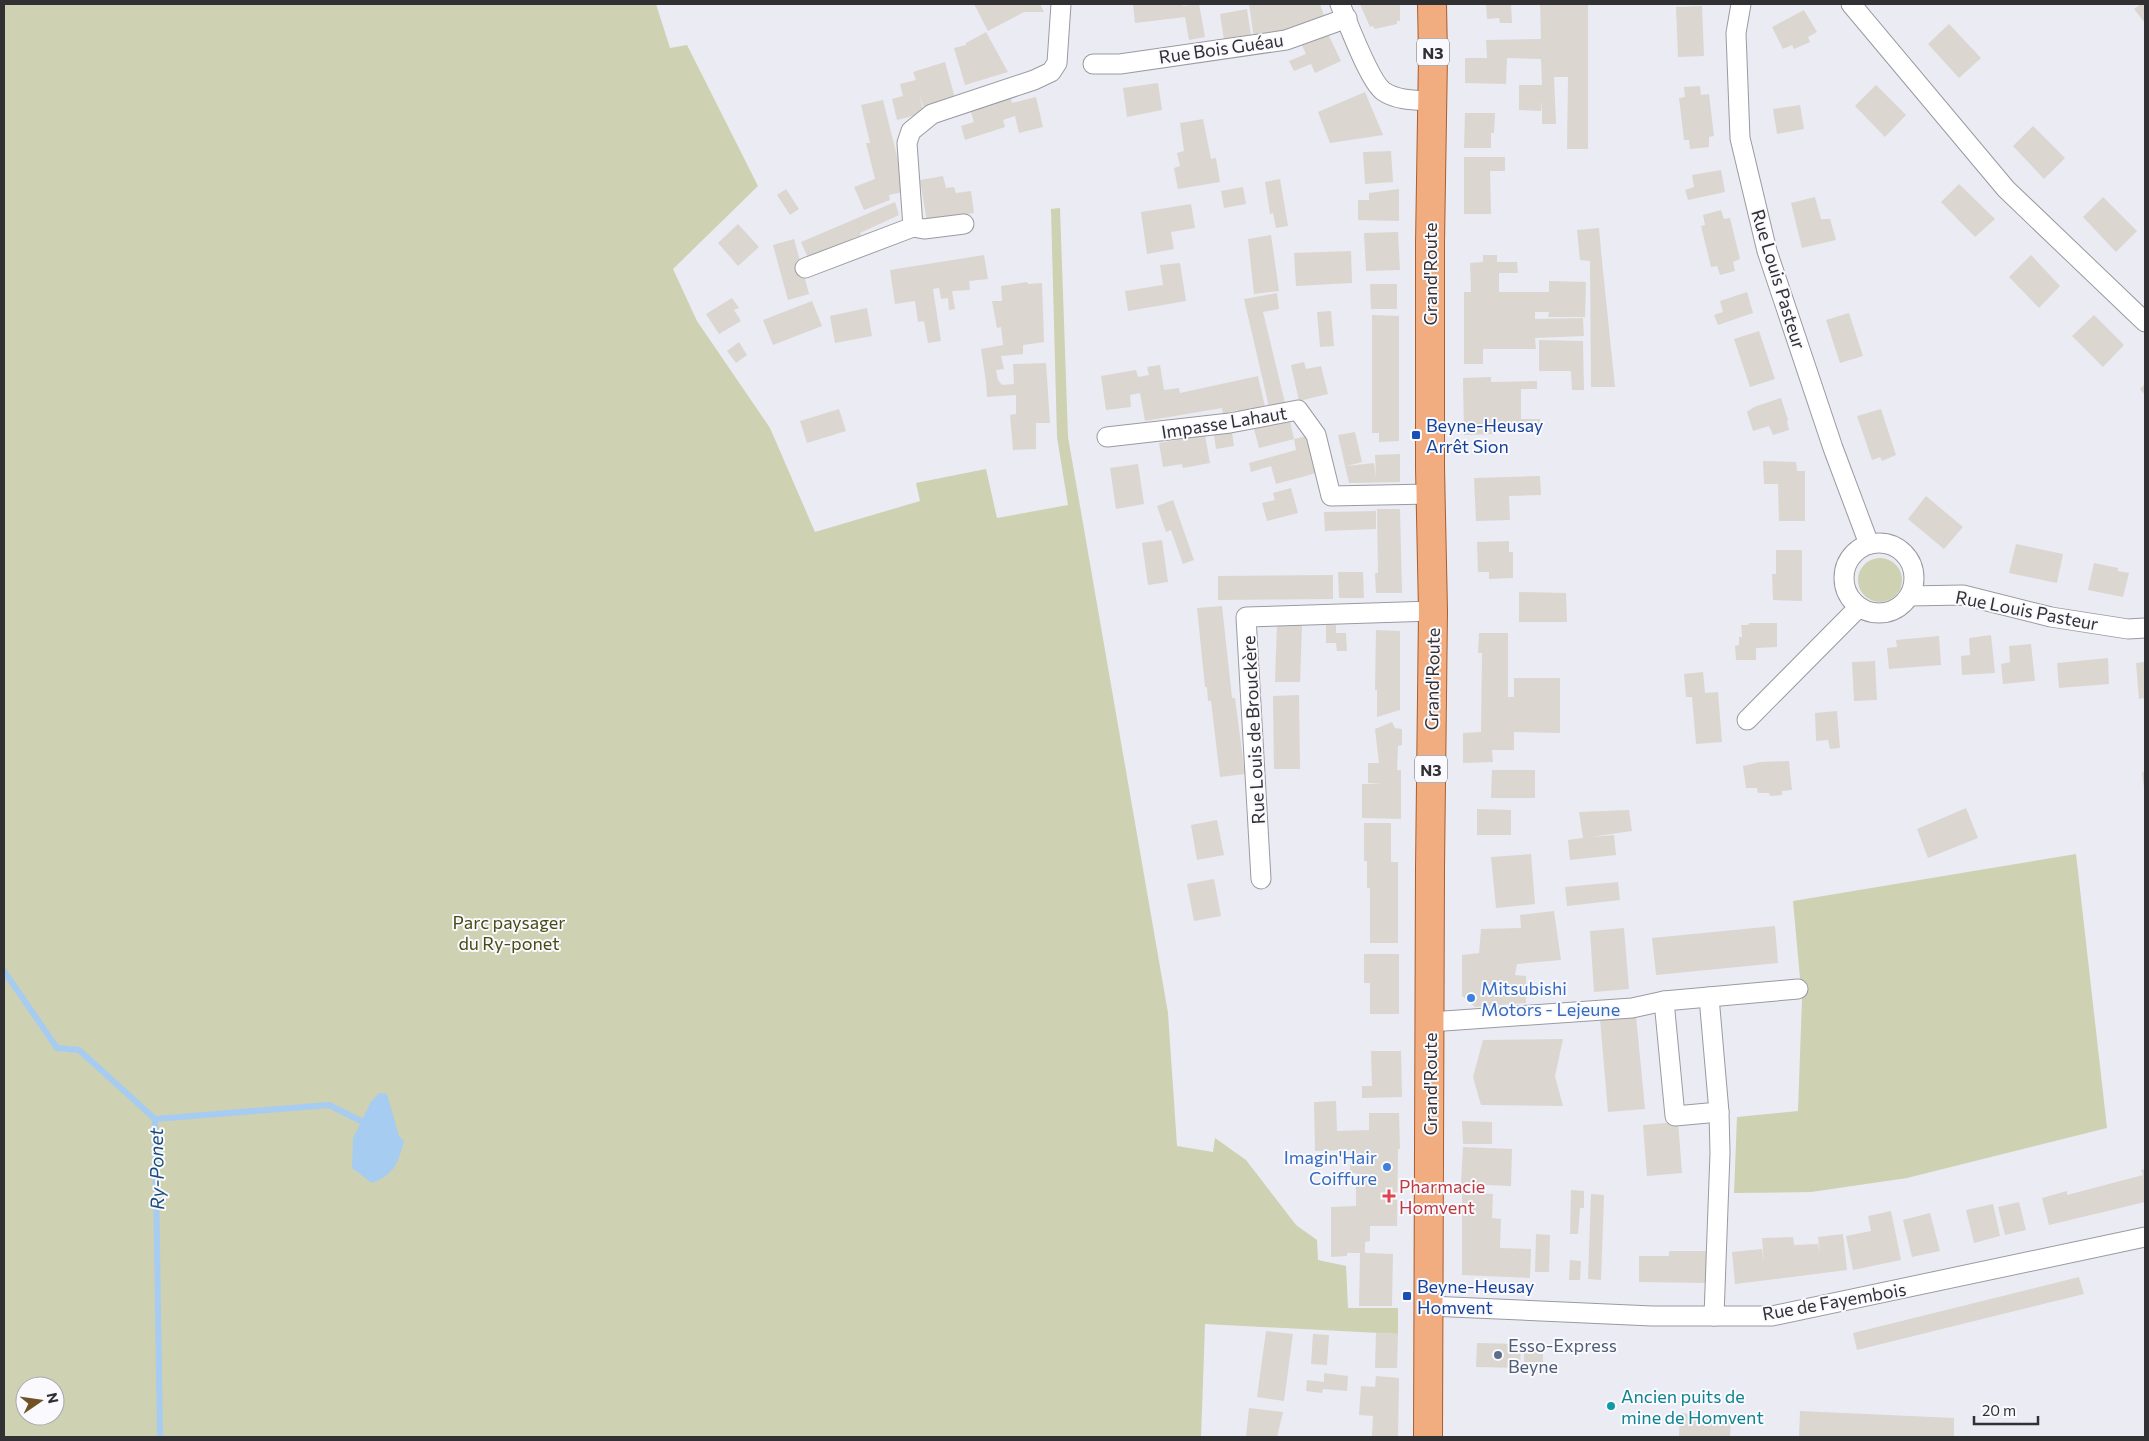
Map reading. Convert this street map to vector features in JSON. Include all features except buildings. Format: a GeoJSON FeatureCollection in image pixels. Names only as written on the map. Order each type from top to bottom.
{"type":"FeatureCollection","features":[{"type":"Feature","properties":{"kind":"main road","name":"N3"},"geometry":{"type":"LineString","coordinates":[[1432,4],[1433,101]]}},
{"type":"Feature","properties":{"kind":"main road","name":"Grand'Route"},"geometry":{"type":"LineString","coordinates":[[1428,1437],[1433,611],[1430,494],[1430,301],[1433,101]]}},
{"type":"Feature","properties":{"kind":"street"},"geometry":{"type":"LineString","coordinates":[[913,227],[907,142],[911,131],[932,114],[1034,80],[1051,72],[1057,63],[1061,4]]}},
{"type":"Feature","properties":{"kind":"street","name":"Rue Louis Pasteur"},"geometry":{"type":"LineString","coordinates":[[1741,4],[1736,33],[1740,138],[1767,251],[1833,448],[1869,544]]}},
{"type":"Feature","properties":{"kind":"street"},"geometry":{"type":"LineString","coordinates":[[1851,4],[2006,189],[2145,322]]}},
{"type":"Feature","properties":{"kind":"street"},"geometry":{"type":"LineString","coordinates":[[1343,11],[1372,75],[1383,91],[1404,99],[1433,101]]}},
{"type":"Feature","properties":{"kind":"street","name":"Rue Bois Guéau"},"geometry":{"type":"LineString","coordinates":[[1093,64],[1120,64],[1286,40],[1343,11]]}},
{"type":"Feature","properties":{"kind":"street"},"geometry":{"type":"LineString","coordinates":[[805,268],[913,227],[924,229],[964,224]]}},
{"type":"Feature","properties":{"kind":"street","name":"Impasse Lahaut"},"geometry":{"type":"LineString","coordinates":[[1107,437],[1230,423],[1298,410],[1316,436],[1331,496],[1430,494]]}},
{"type":"Feature","properties":{"kind":"street"},"geometry":{"type":"LineString","coordinates":[[1881,543],[1893,546],[1903,552],[1910,562],[1914,573],[1913,585],[1909,596],[1899,607],[1886,612],[1872,612],[1859,607],[1850,597],[1844,585],[1844,572],[1849,560],[1858,550],[1869,544],[1881,543]]}},
{"type":"Feature","properties":{"kind":"street","name":"Rue Louis Pasteur"},"geometry":{"type":"LineString","coordinates":[[1909,596],[1963,595],[2051,616],[2128,629],[2145,628]]}},
{"type":"Feature","properties":{"kind":"street"},"geometry":{"type":"LineString","coordinates":[[1747,720],[1859,607]]}},
{"type":"Feature","properties":{"kind":"street","name":"Rue Louis de Brouckère"},"geometry":{"type":"LineString","coordinates":[[1261,879],[1246,617],[1433,611]]}},
{"type":"Feature","properties":{"kind":"street"},"geometry":{"type":"LineString","coordinates":[[1430,1022],[1632,1008],[1664,1001],[1798,989]]}},
{"type":"Feature","properties":{"kind":"street"},"geometry":{"type":"LineString","coordinates":[[1709,997],[1719,1112],[1714,1316]]}},
{"type":"Feature","properties":{"kind":"street"},"geometry":{"type":"LineString","coordinates":[[1664,1001],[1675,1116],[1719,1112]]}},
{"type":"Feature","properties":{"kind":"street","name":"Rue de Fayembois"},"geometry":{"type":"LineString","coordinates":[[1429,1306],[1652,1316],[1772,1316],[2145,1237]]}},
{"type":"Feature","properties":{"kind":"green space","name":"Parc paysager du Ry-ponet"},"geometry":{"type":"Polygon","coordinates":[[[4,4],[656,4],[670,48],[687,45],[758,186],[673,269],[697,321],[770,428],[815,532],[920,501],[916,483],[986,469],[997,518],[1068,505],[1057,437],[1051,209],[1060,208],[1068,437],[1168,1013],[1177,1146],[1213,1152],[1215,1138],[1246,1160],[1296,1225],[1317,1240],[1318,1260],[1346,1266],[1348,1308],[1398,1308],[1398,1334],[1205,1324],[1201,1437],[4,1437],[4,4]]]}},
{"type":"Feature","properties":{"kind":"green space"},"geometry":{"type":"Polygon","coordinates":[[[1884,558],[1896,564],[1901,571],[1901,589],[1896,596],[1889,601],[1876,602],[1868,599],[1861,592],[1858,576],[1861,568],[1868,561],[1884,558]]]}},
{"type":"Feature","properties":{"kind":"green space"},"geometry":{"type":"Polygon","coordinates":[[[2076,854],[2107,1128],[1907,1178],[1811,1192],[1734,1193],[1737,1117],[1798,1111],[1802,1000],[1793,901],[2076,854]]]}},
{"type":"Feature","properties":{"kind":"water"},"geometry":{"type":"Polygon","coordinates":[[[379,1093],[387,1094],[399,1136],[404,1141],[400,1156],[391,1172],[372,1183],[352,1168],[353,1138],[371,1102],[379,1093]]]}},
{"type":"Feature","properties":{"kind":"waterway","name":"Ry-Ponet"},"geometry":{"type":"LineString","coordinates":[[4,971],[57,1048],[79,1050],[155,1119],[160,1437]]}},
{"type":"Feature","properties":{"kind":"waterway"},"geometry":{"type":"LineString","coordinates":[[155,1119],[329,1105],[361,1121]]}},
{"type":"Feature","properties":{"kind":"place","name":"Beyne-Heusay Arrêt Sion"},"geometry":{"type":"Point","coordinates":[1416,435]}},
{"type":"Feature","properties":{"kind":"place","name":"Mitsubishi Motors - Lejeune"},"geometry":{"type":"Point","coordinates":[1471,998]}},
{"type":"Feature","properties":{"kind":"place","name":"Imagin'Hair Coiffure"},"geometry":{"type":"Point","coordinates":[1387,1167]}},
{"type":"Feature","properties":{"kind":"place","name":"Pharmacie Homvent"},"geometry":{"type":"Point","coordinates":[1389,1196]}},
{"type":"Feature","properties":{"kind":"place","name":"Beyne-Heusay Homvent"},"geometry":{"type":"Point","coordinates":[1407,1296]}},
{"type":"Feature","properties":{"kind":"place","name":"Esso-Express Beyne"},"geometry":{"type":"Point","coordinates":[1498,1355]}},
{"type":"Feature","properties":{"kind":"place","name":"Ancien puits de mine de Homvent"},"geometry":{"type":"Point","coordinates":[1611,1406]}}]}
